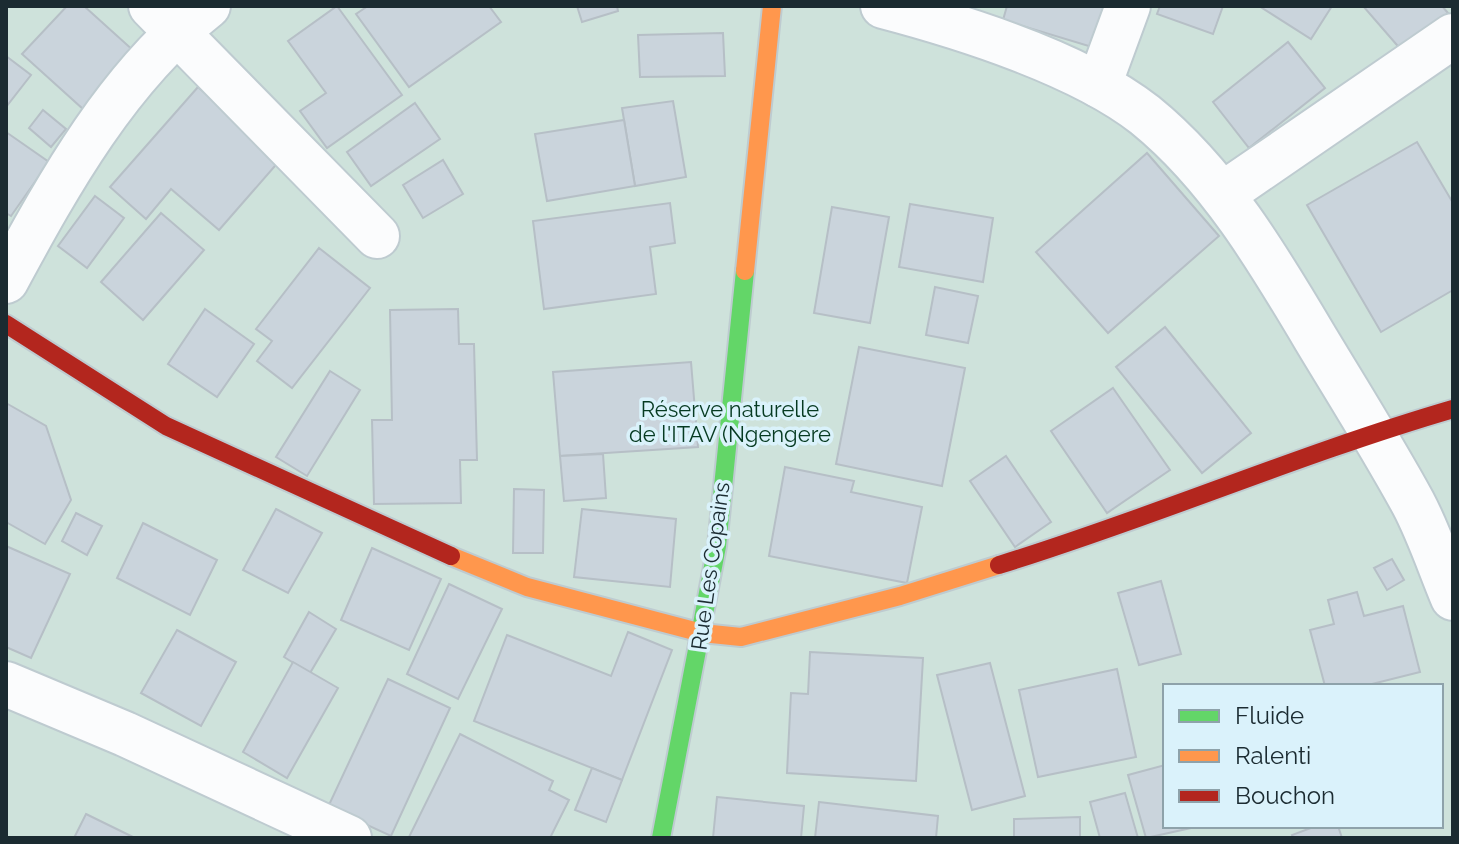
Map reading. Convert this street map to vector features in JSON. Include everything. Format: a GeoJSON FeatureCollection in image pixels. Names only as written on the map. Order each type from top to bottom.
{"type":"FeatureCollection","features":[{"type":"Feature","properties":{"kind":"street","name":"Rue Les Copains"},"geometry":{"type":"LineString","coordinates":[[661,838],[717,546],[772,6]]}},
{"type":"Feature","properties":{"kind":"street"},"geometry":{"type":"LineString","coordinates":[[883,6],[960,26],[1099,85],[1144,115],[1189,156],[1223,194],[1293,300],[1414,505],[1453,598]]}},
{"type":"Feature","properties":{"kind":"street"},"geometry":{"type":"LineString","coordinates":[[1099,85],[1128,6]]}},
{"type":"Feature","properties":{"kind":"street"},"geometry":{"type":"LineString","coordinates":[[6,281],[80,152],[178,14],[377,236]]}},
{"type":"Feature","properties":{"kind":"street"},"geometry":{"type":"LineString","coordinates":[[1223,194],[1453,36]]}},
{"type":"Feature","properties":{"kind":"street"},"geometry":{"type":"LineString","coordinates":[[6,324],[166,426],[415,541],[527,587],[702,633],[741,637],[900,596],[1067,544],[1371,433],[1453,409]]}},
{"type":"Feature","properties":{"kind":"street"},"geometry":{"type":"LineString","coordinates":[[6,684],[125,734],[349,838]]}},
{"type":"Feature","properties":{"kind":"green space","name":"Réserve naturelle de l'ITAV (Ngengere"},"geometry":{"type":"Polygon","coordinates":[[[6,6],[1453,6],[1453,838],[6,838],[6,6]]]}},
{"type":"Feature","properties":{"kind":"building"},"geometry":{"type":"Polygon","coordinates":[[[67,6],[84,6],[135,52],[83,109],[22,54],[67,6]]]}},
{"type":"Feature","properties":{"kind":"building"},"geometry":{"type":"Polygon","coordinates":[[[337,6],[402,95],[327,148],[300,111],[326,93],[288,41],[337,6]]]}},
{"type":"Feature","properties":{"kind":"building"},"geometry":{"type":"Polygon","coordinates":[[[368,6],[489,6],[501,22],[409,87],[356,14],[368,6]]]}},
{"type":"Feature","properties":{"kind":"building"},"geometry":{"type":"Polygon","coordinates":[[[577,6],[617,6],[618,11],[582,22],[577,6]]]}},
{"type":"Feature","properties":{"kind":"building"},"geometry":{"type":"Polygon","coordinates":[[[1007,6],[1104,6],[1092,47],[1003,20],[1007,6]]]}},
{"type":"Feature","properties":{"kind":"building"},"geometry":{"type":"Polygon","coordinates":[[[1160,6],[1223,6],[1213,34],[1157,14],[1160,6]]]}},
{"type":"Feature","properties":{"kind":"building"},"geometry":{"type":"Polygon","coordinates":[[[1259,6],[1332,6],[1311,39],[1259,6]]]}},
{"type":"Feature","properties":{"kind":"building"},"geometry":{"type":"Polygon","coordinates":[[[1363,6],[1442,6],[1448,13],[1403,52],[1363,6]]]}},
{"type":"Feature","properties":{"kind":"building"},"geometry":{"type":"Polygon","coordinates":[[[723,33],[725,76],[640,77],[638,35],[723,33]]]}},
{"type":"Feature","properties":{"kind":"building"},"geometry":{"type":"Polygon","coordinates":[[[1288,42],[1325,88],[1249,148],[1213,102],[1288,42]]]}},
{"type":"Feature","properties":{"kind":"building"},"geometry":{"type":"Polygon","coordinates":[[[6,56],[31,75],[6,107],[6,56]]]}},
{"type":"Feature","properties":{"kind":"building"},"geometry":{"type":"Polygon","coordinates":[[[198,87],[281,159],[219,230],[171,189],[146,219],[110,187],[198,87]]]}},
{"type":"Feature","properties":{"kind":"building"},"geometry":{"type":"Polygon","coordinates":[[[673,101],[686,177],[635,186],[622,108],[673,101]]]}},
{"type":"Feature","properties":{"kind":"building"},"geometry":{"type":"Polygon","coordinates":[[[415,103],[440,139],[371,186],[347,152],[415,103]]]}},
{"type":"Feature","properties":{"kind":"building"},"geometry":{"type":"Polygon","coordinates":[[[43,110],[66,129],[51,147],[29,128],[43,110]]]}},
{"type":"Feature","properties":{"kind":"building"},"geometry":{"type":"Polygon","coordinates":[[[624,120],[635,186],[547,201],[535,134],[624,120]]]}},
{"type":"Feature","properties":{"kind":"building"},"geometry":{"type":"Polygon","coordinates":[[[6,132],[49,162],[11,216],[6,213],[6,132]]]}},
{"type":"Feature","properties":{"kind":"building"},"geometry":{"type":"Polygon","coordinates":[[[1417,142],[1453,203],[1453,290],[1381,332],[1307,205],[1417,142]]]}},
{"type":"Feature","properties":{"kind":"building"},"geometry":{"type":"Polygon","coordinates":[[[1147,153],[1219,236],[1108,333],[1036,252],[1147,153]]]}},
{"type":"Feature","properties":{"kind":"building"},"geometry":{"type":"Polygon","coordinates":[[[443,160],[463,194],[423,218],[403,185],[443,160]]]}},
{"type":"Feature","properties":{"kind":"building"},"geometry":{"type":"Polygon","coordinates":[[[95,196],[124,218],[87,268],[58,246],[95,196]]]}},
{"type":"Feature","properties":{"kind":"building"},"geometry":{"type":"Polygon","coordinates":[[[670,203],[675,243],[650,247],[656,294],[544,309],[533,221],[670,203]]]}},
{"type":"Feature","properties":{"kind":"building"},"geometry":{"type":"Polygon","coordinates":[[[910,204],[993,218],[983,282],[899,267],[910,204]]]}},
{"type":"Feature","properties":{"kind":"building"},"geometry":{"type":"Polygon","coordinates":[[[832,207],[889,217],[870,323],[814,313],[832,207]]]}},
{"type":"Feature","properties":{"kind":"building"},"geometry":{"type":"Polygon","coordinates":[[[161,213],[204,250],[143,320],[101,282],[161,213]]]}},
{"type":"Feature","properties":{"kind":"building"},"geometry":{"type":"Polygon","coordinates":[[[319,248],[370,288],[292,388],[257,361],[272,341],[256,329],[319,248]]]}},
{"type":"Feature","properties":{"kind":"building"},"geometry":{"type":"Polygon","coordinates":[[[935,287],[978,296],[968,343],[926,335],[935,287]]]}},
{"type":"Feature","properties":{"kind":"building"},"geometry":{"type":"Polygon","coordinates":[[[205,309],[254,344],[217,397],[168,364],[205,309]]]}},
{"type":"Feature","properties":{"kind":"building"},"geometry":{"type":"Polygon","coordinates":[[[458,309],[459,344],[474,344],[477,460],[460,460],[461,503],[374,504],[372,420],[392,420],[390,310],[458,309]]]}},
{"type":"Feature","properties":{"kind":"building"},"geometry":{"type":"Polygon","coordinates":[[[1165,327],[1251,433],[1202,473],[1116,367],[1165,327]]]}},
{"type":"Feature","properties":{"kind":"building"},"geometry":{"type":"Polygon","coordinates":[[[859,347],[965,368],[942,486],[836,464],[859,347]]]}},
{"type":"Feature","properties":{"kind":"building"},"geometry":{"type":"Polygon","coordinates":[[[691,362],[698,447],[560,456],[553,372],[691,362]]]}},
{"type":"Feature","properties":{"kind":"building"},"geometry":{"type":"Polygon","coordinates":[[[330,371],[360,390],[307,476],[276,457],[330,371]]]}},
{"type":"Feature","properties":{"kind":"building"},"geometry":{"type":"Polygon","coordinates":[[[1113,388],[1170,470],[1107,513],[1051,431],[1113,388]]]}},
{"type":"Feature","properties":{"kind":"building"},"geometry":{"type":"Polygon","coordinates":[[[6,403],[46,426],[71,500],[45,544],[6,522],[6,403]]]}},
{"type":"Feature","properties":{"kind":"building"},"geometry":{"type":"Polygon","coordinates":[[[603,454],[606,498],[564,501],[560,456],[603,454]]]}},
{"type":"Feature","properties":{"kind":"building"},"geometry":{"type":"Polygon","coordinates":[[[1006,456],[1051,522],[1015,547],[970,481],[1006,456]]]}},
{"type":"Feature","properties":{"kind":"building"},"geometry":{"type":"Polygon","coordinates":[[[785,467],[854,481],[851,492],[922,507],[907,583],[769,556],[785,467]]]}},
{"type":"Feature","properties":{"kind":"building"},"geometry":{"type":"Polygon","coordinates":[[[514,489],[544,490],[543,553],[513,553],[514,489]]]}},
{"type":"Feature","properties":{"kind":"building"},"geometry":{"type":"Polygon","coordinates":[[[276,509],[322,533],[288,593],[243,570],[276,509]]]}},
{"type":"Feature","properties":{"kind":"building"},"geometry":{"type":"Polygon","coordinates":[[[582,509],[676,519],[670,587],[574,577],[582,509]]]}},
{"type":"Feature","properties":{"kind":"building"},"geometry":{"type":"Polygon","coordinates":[[[76,513],[102,526],[87,555],[62,541],[76,513]]]}},
{"type":"Feature","properties":{"kind":"building"},"geometry":{"type":"Polygon","coordinates":[[[143,523],[217,560],[190,615],[117,578],[143,523]]]}},
{"type":"Feature","properties":{"kind":"building"},"geometry":{"type":"Polygon","coordinates":[[[6,546],[70,574],[31,658],[6,647],[6,546]]]}},
{"type":"Feature","properties":{"kind":"building"},"geometry":{"type":"Polygon","coordinates":[[[372,548],[441,579],[409,650],[341,620],[372,548]]]}},
{"type":"Feature","properties":{"kind":"building"},"geometry":{"type":"Polygon","coordinates":[[[1392,559],[1404,580],[1387,590],[1374,568],[1392,559]]]}},
{"type":"Feature","properties":{"kind":"building"},"geometry":{"type":"Polygon","coordinates":[[[1161,581],[1181,654],[1139,665],[1118,593],[1161,581]]]}},
{"type":"Feature","properties":{"kind":"building"},"geometry":{"type":"Polygon","coordinates":[[[449,584],[502,609],[458,699],[407,674],[449,584]]]}},
{"type":"Feature","properties":{"kind":"building"},"geometry":{"type":"Polygon","coordinates":[[[1357,592],[1364,616],[1403,606],[1420,672],[1372,684],[1324,684],[1310,630],[1334,624],[1328,600],[1357,592]]]}},
{"type":"Feature","properties":{"kind":"building"},"geometry":{"type":"Polygon","coordinates":[[[309,612],[336,629],[310,673],[284,657],[309,612]]]}},
{"type":"Feature","properties":{"kind":"building"},"geometry":{"type":"Polygon","coordinates":[[[177,630],[236,662],[201,726],[141,693],[177,630]]]}},
{"type":"Feature","properties":{"kind":"building"},"geometry":{"type":"Polygon","coordinates":[[[628,632],[672,650],[622,780],[474,721],[507,635],[611,676],[628,632]]]}},
{"type":"Feature","properties":{"kind":"building"},"geometry":{"type":"Polygon","coordinates":[[[810,652],[923,658],[916,781],[787,773],[791,693],[808,694],[810,652]]]}},
{"type":"Feature","properties":{"kind":"building"},"geometry":{"type":"Polygon","coordinates":[[[293,662],[338,688],[287,778],[243,752],[293,662]]]}},
{"type":"Feature","properties":{"kind":"building"},"geometry":{"type":"Polygon","coordinates":[[[990,663],[1025,796],[972,810],[937,675],[990,663]]]}},
{"type":"Feature","properties":{"kind":"building"},"geometry":{"type":"Polygon","coordinates":[[[1117,669],[1136,757],[1038,777],[1019,690],[1117,669]]]}},
{"type":"Feature","properties":{"kind":"building"},"geometry":{"type":"Polygon","coordinates":[[[388,679],[450,708],[391,836],[328,807],[388,679]]]}},
{"type":"Feature","properties":{"kind":"building"},"geometry":{"type":"Polygon","coordinates":[[[460,734],[553,781],[549,790],[569,800],[550,838],[409,837],[460,734]]]}},
{"type":"Feature","properties":{"kind":"building"},"geometry":{"type":"Polygon","coordinates":[[[1163,766],[1163,828],[1191,828],[1146,838],[1128,775],[1163,766]]]}},
{"type":"Feature","properties":{"kind":"building"},"geometry":{"type":"Polygon","coordinates":[[[592,768],[622,780],[606,822],[575,810],[592,768]]]}},
{"type":"Feature","properties":{"kind":"building"},"geometry":{"type":"Polygon","coordinates":[[[1125,793],[1138,838],[1100,838],[1090,802],[1125,793]]]}},
{"type":"Feature","properties":{"kind":"building"},"geometry":{"type":"Polygon","coordinates":[[[717,797],[804,806],[801,838],[713,838],[717,797]]]}},
{"type":"Feature","properties":{"kind":"building"},"geometry":{"type":"Polygon","coordinates":[[[819,802],[938,816],[936,838],[815,838],[819,802]]]}},
{"type":"Feature","properties":{"kind":"building"},"geometry":{"type":"Polygon","coordinates":[[[86,814],[135,838],[74,838],[86,814]]]}},
{"type":"Feature","properties":{"kind":"building"},"geometry":{"type":"Polygon","coordinates":[[[1080,817],[1080,838],[1014,838],[1014,819],[1080,817]]]}},
{"type":"Feature","properties":{"kind":"building"},"geometry":{"type":"Polygon","coordinates":[[[1311,828],[1339,828],[1342,838],[1293,838],[1292,835],[1311,828]]]}},
{"type":"Feature","properties":{"kind":"traffic: fast"},"geometry":{"type":"LineString","coordinates":[[661,838],[717,546],[745,271]]}},
{"type":"Feature","properties":{"kind":"traffic: slow"},"geometry":{"type":"LineString","coordinates":[[745,271],[772,6]]}},
{"type":"Feature","properties":{"kind":"traffic: slow"},"geometry":{"type":"LineString","coordinates":[[451,556],[527,587],[702,633],[741,637],[900,596],[999,565]]}},
{"type":"Feature","properties":{"kind":"traffic: jam"},"geometry":{"type":"LineString","coordinates":[[6,324],[166,426],[451,556]]}},
{"type":"Feature","properties":{"kind":"traffic: jam"},"geometry":{"type":"LineString","coordinates":[[999,565],[1453,409]]}}]}
